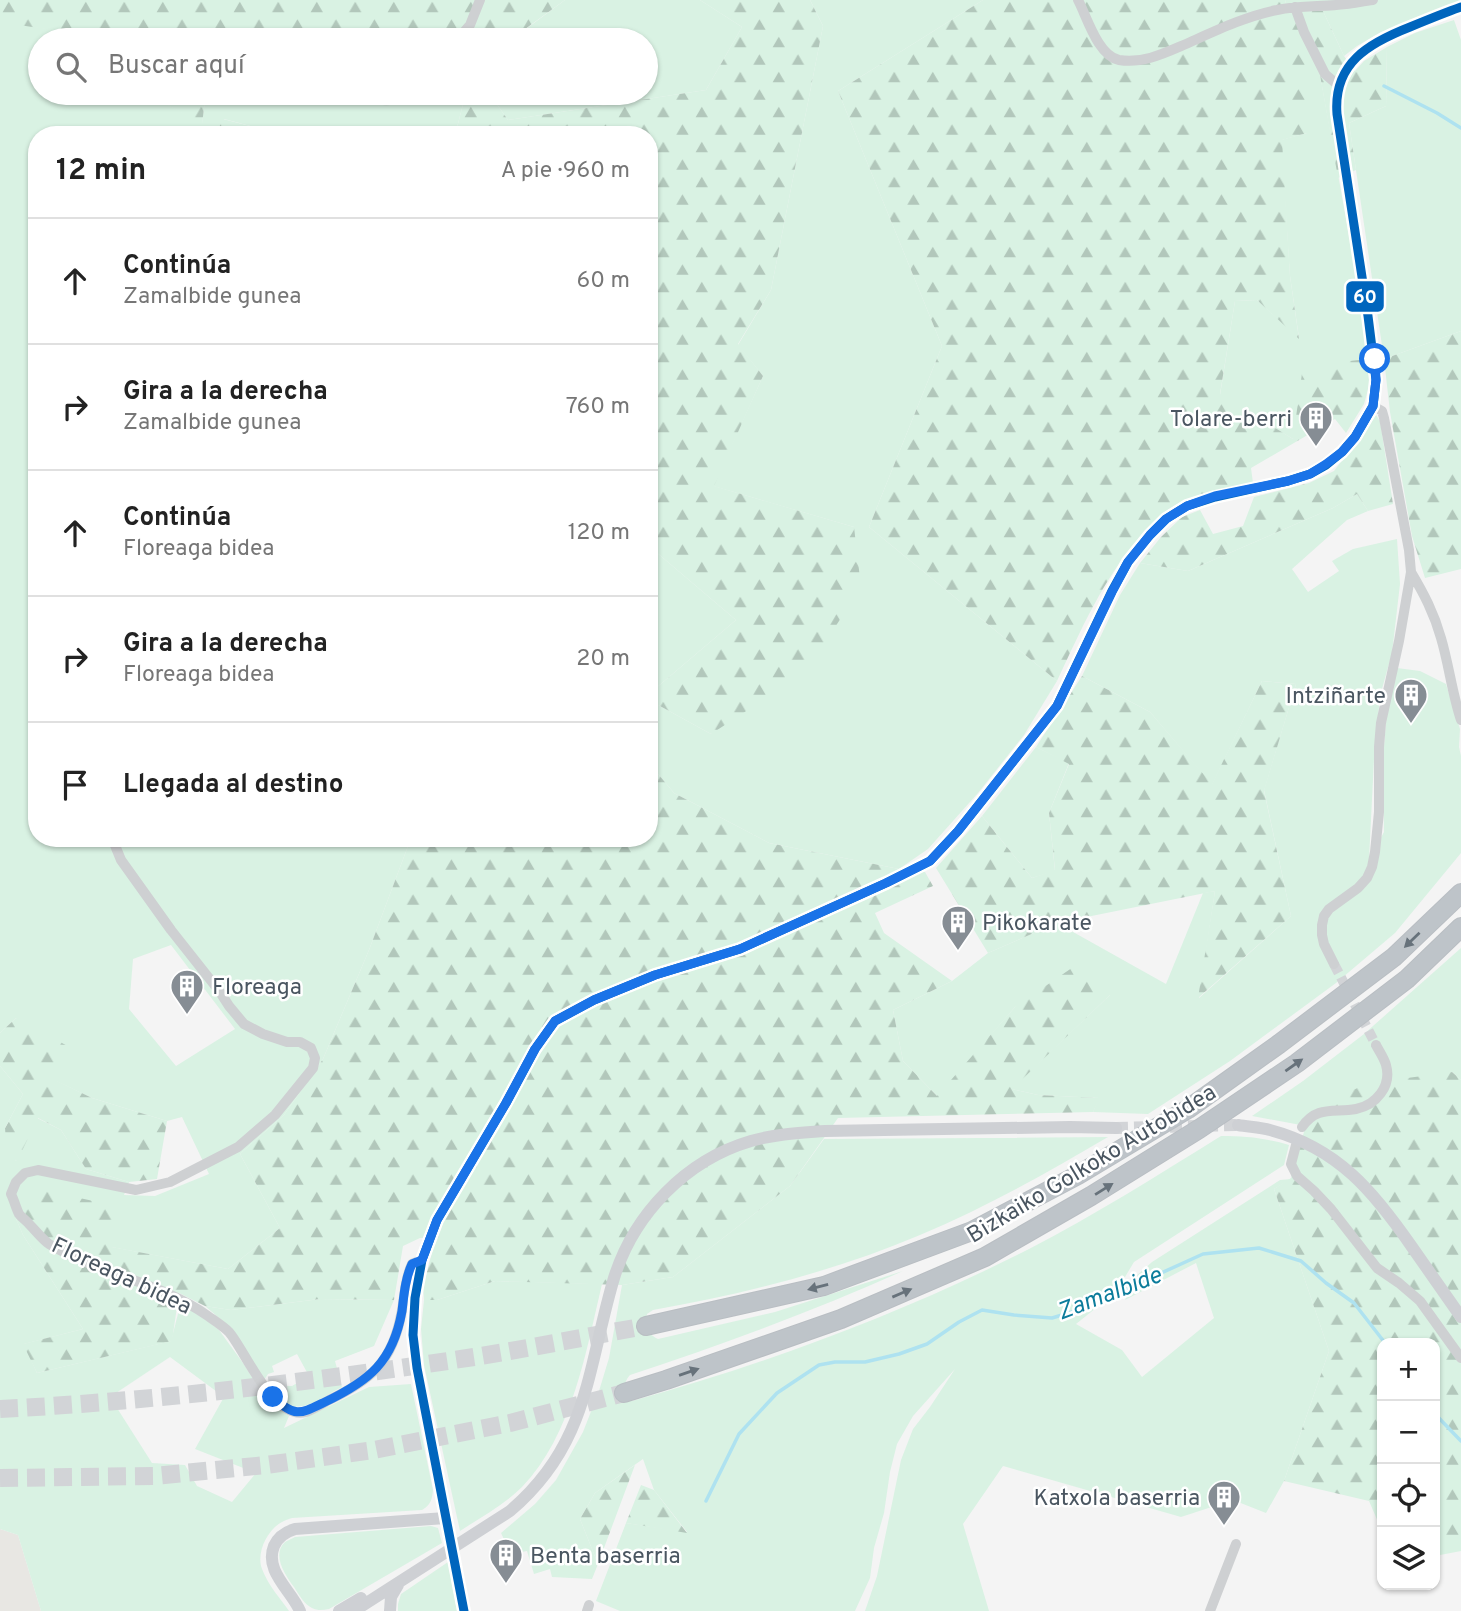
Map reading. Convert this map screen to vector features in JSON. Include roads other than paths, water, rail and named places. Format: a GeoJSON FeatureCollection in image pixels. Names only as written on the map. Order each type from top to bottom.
{"type":"FeatureCollection","features":[{"type":"Feature","properties":{"kind":"highway","name":"Bizkaiko Golkoko Autobidea"},"geometry":{"type":"LineString","coordinates":[[646,1326],[824,1286],[972,1231],[1078,1175],[1188,1109],[1279,1044],[1394,957],[1461,892]]}},
{"type":"Feature","properties":{"kind":"highway","name":"Bizkaiko Golkoko Autobidea"},"geometry":{"type":"LineString","coordinates":[[624,1393],[841,1319],[985,1257],[1199,1129],[1297,1063],[1407,979],[1461,927]]}},
{"type":"Feature","properties":{"kind":"street"},"geometry":{"type":"LineString","coordinates":[[467,28],[480,0]]}},
{"type":"Feature","properties":{"kind":"street"},"geometry":{"type":"LineString","coordinates":[[1078,0],[1098,42],[1105,52],[1118,60],[1143,60],[1161,55],[1257,15],[1295,7],[1373,0]]}},
{"type":"Feature","properties":{"kind":"street"},"geometry":{"type":"LineString","coordinates":[[1295,7],[1325,74],[1339,86]]}},
{"type":"Feature","properties":{"kind":"street"},"geometry":{"type":"LineString","coordinates":[[464,1611],[417,1368],[413,1335],[415,1298],[422,1260],[437,1220],[535,1049],[555,1021],[594,1000],[655,975],[740,949],[930,861],[958,831],[1057,706],[1128,562],[1166,519],[1187,506],[1215,496],[1310,474],[1342,452],[1355,437],[1373,406],[1376,380],[1337,114],[1339,86],[1346,69],[1368,47],[1390,35],[1461,7]]}},
{"type":"Feature","properties":{"kind":"street"},"geometry":{"type":"LineString","coordinates":[[1334,964],[1324,944],[1322,925],[1329,909],[1359,888],[1372,867],[1379,812],[1381,723],[1411,572],[1384,418],[1382,411],[1373,406]]}},
{"type":"Feature","properties":{"kind":"street"},"geometry":{"type":"LineString","coordinates":[[1411,572],[1428,601],[1441,640],[1461,720]]}},
{"type":"Feature","properties":{"kind":"street","name":"Floreaga bidea"},"geometry":{"type":"LineString","coordinates":[[116,847],[121,860],[171,930],[244,1024],[263,1034],[287,1042],[300,1042],[312,1048],[315,1058],[313,1068],[275,1115],[238,1147],[207,1164],[170,1182],[136,1190],[59,1173],[38,1170],[25,1173],[16,1182],[11,1194],[19,1213],[47,1242],[89,1264],[182,1300],[207,1315],[228,1331],[260,1382],[273,1397],[285,1408],[295,1412],[304,1412],[341,1394],[382,1364],[396,1337],[407,1273],[412,1264],[422,1260]]}},
{"type":"Feature","properties":{"kind":"street"},"geometry":{"type":"LineString","coordinates":[[1301,1127],[1307,1119],[1324,1111],[1367,1106],[1381,1094],[1386,1085],[1386,1064],[1376,1045]]}},
{"type":"Feature","properties":{"kind":"street"},"geometry":{"type":"LineString","coordinates":[[1238,1125],[1268,1129],[1293,1138],[1323,1153],[1356,1177],[1377,1199],[1461,1317]]}},
{"type":"Feature","properties":{"kind":"street"},"geometry":{"type":"LineString","coordinates":[[354,1611],[510,1511],[540,1483],[573,1430],[587,1388],[614,1279],[629,1241],[642,1220],[664,1194],[676,1182],[711,1158],[751,1141],[805,1132],[1116,1128]]}},
{"type":"Feature","properties":{"kind":"street"},"geometry":{"type":"LineString","coordinates":[[1296,1145],[1291,1164],[1297,1176],[1331,1209],[1377,1268],[1420,1301],[1461,1358]]}},
{"type":"Feature","properties":{"kind":"street"},"geometry":{"type":"LineString","coordinates":[[300,1610],[276,1574],[272,1563],[275,1545],[286,1532],[445,1518]]}},
{"type":"Feature","properties":{"kind":"street"},"geometry":{"type":"LineString","coordinates":[[1210,1611],[1236,1544]]}},
{"type":"Feature","properties":{"kind":"street"},"geometry":{"type":"LineString","coordinates":[[339,1611],[382,1587],[400,1582]]}},
{"type":"Feature","properties":{"kind":"street"},"geometry":{"type":"LineString","coordinates":[[390,1611],[391,1597],[400,1582]]}},
{"type":"Feature","properties":{"kind":"waterway"},"geometry":{"type":"LineString","coordinates":[[1384,86],[1461,128]]}},
{"type":"Feature","properties":{"kind":"waterway","name":"Zamalbide"},"geometry":{"type":"LineString","coordinates":[[706,1501],[739,1434],[777,1393],[819,1365],[865,1362],[899,1354],[927,1344],[982,1310],[1052,1318],[1082,1309],[1203,1254],[1259,1248],[1301,1261],[1354,1303],[1381,1338]]}},
{"type":"Feature","properties":{"kind":"waterway","name":"Zamalbide"},"geometry":{"type":"LineString","coordinates":[[1440,1419],[1461,1441]]}},
{"type":"Feature","properties":{"kind":"tunnel"},"geometry":{"type":"LineString","coordinates":[[1334,964],[1376,1045]]}},
{"type":"Feature","properties":{"kind":"tunnel"},"geometry":{"type":"LineString","coordinates":[[1116,1128],[1238,1125]]}},
{"type":"Feature","properties":{"kind":"tunnel"},"geometry":{"type":"LineString","coordinates":[[0,1409],[119,1401],[297,1382],[474,1357],[646,1326]]}},
{"type":"Feature","properties":{"kind":"tunnel"},"geometry":{"type":"LineString","coordinates":[[0,1478],[154,1476],[266,1465],[374,1450],[510,1423],[624,1393]]}},
{"type":"Feature","properties":{"kind":"place","name":"Tolare-berri"},"geometry":{"type":"Point","coordinates":[1316,448]}},
{"type":"Feature","properties":{"kind":"place","name":"Intziñarte"},"geometry":{"type":"Point","coordinates":[1411,725]}},
{"type":"Feature","properties":{"kind":"place","name":"Pikokarate"},"geometry":{"type":"Point","coordinates":[958,952]}},
{"type":"Feature","properties":{"kind":"place","name":"Floreaga"},"geometry":{"type":"Point","coordinates":[187,1016]}},
{"type":"Feature","properties":{"kind":"place","name":"Katxola baserria"},"geometry":{"type":"Point","coordinates":[1224,1527]}},
{"type":"Feature","properties":{"kind":"place","name":"Benta baserria"},"geometry":{"type":"Point","coordinates":[506,1585]}}]}
